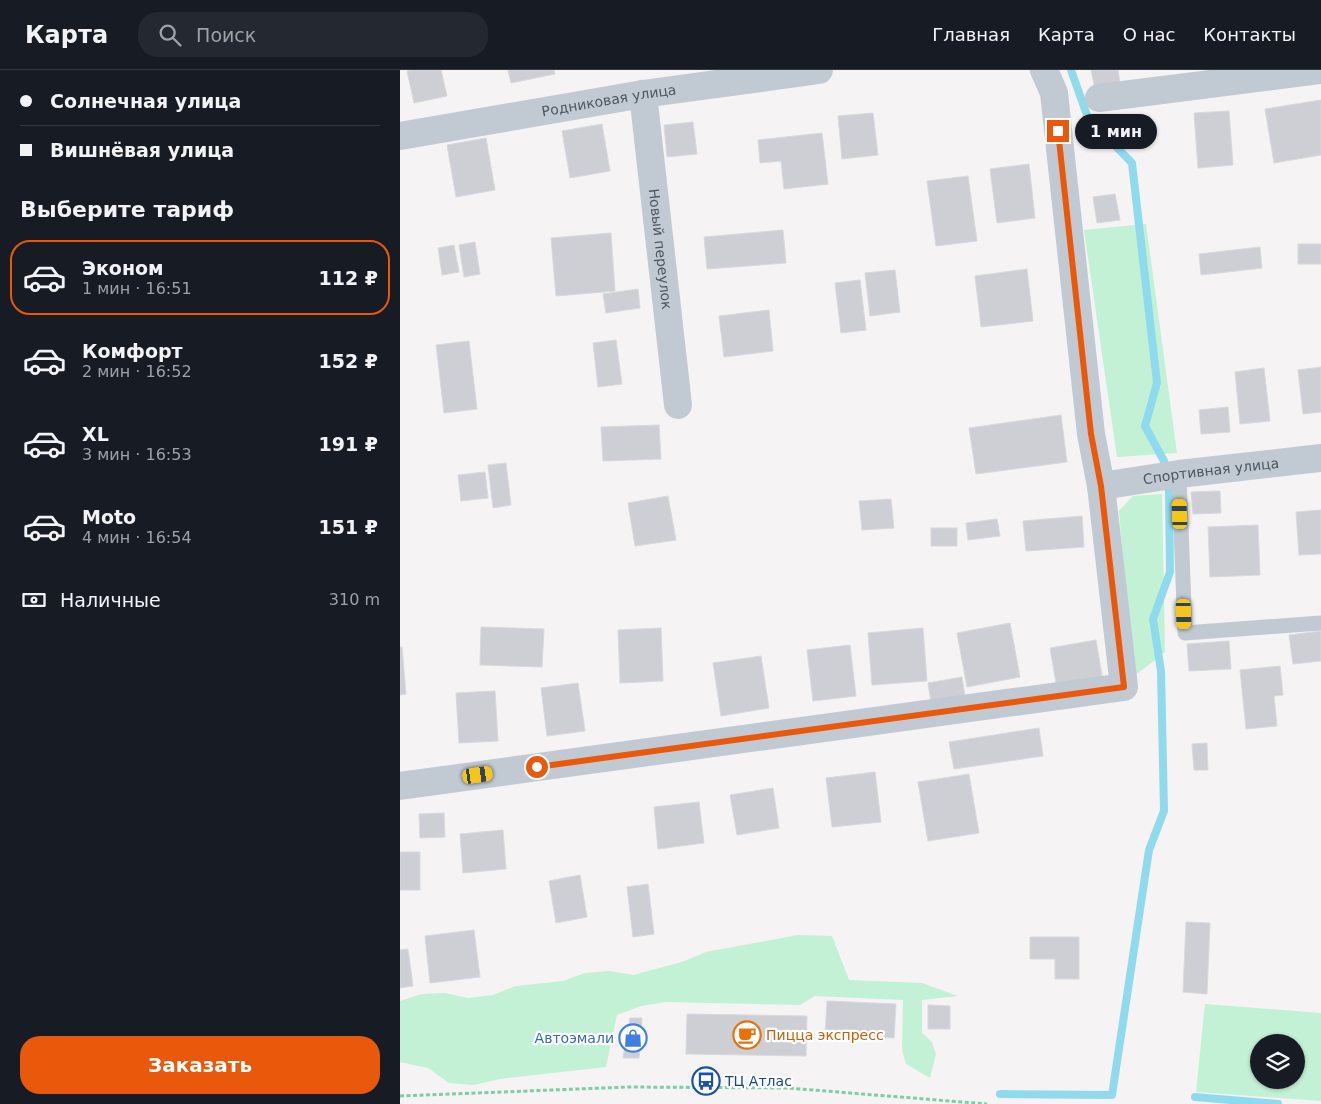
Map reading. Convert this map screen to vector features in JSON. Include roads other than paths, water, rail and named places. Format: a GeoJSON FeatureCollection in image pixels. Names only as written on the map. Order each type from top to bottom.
{"type":"FeatureCollection","features":[{"type":"Feature","properties":{"kind":"street","name":"Родниковая улица"},"geometry":{"type":"LineString","coordinates":[[400,136],[643,94],[820,70]]}},
{"type":"Feature","properties":{"kind":"street"},"geometry":{"type":"LineString","coordinates":[[400,786],[1124,687],[1101,486],[1091,434],[1054,93],[1044,70]]}},
{"type":"Feature","properties":{"kind":"street"},"geometry":{"type":"LineString","coordinates":[[1099,98],[1321,70]]}},
{"type":"Feature","properties":{"kind":"street","name":"Новый переулок"},"geometry":{"type":"LineString","coordinates":[[643,94],[678,406]]}},
{"type":"Feature","properties":{"kind":"street","name":"Спортивная улица"},"geometry":{"type":"LineString","coordinates":[[1101,486],[1179,474],[1321,458]]}},
{"type":"Feature","properties":{"kind":"lane"},"geometry":{"type":"LineString","coordinates":[[1179,474],[1185,634],[1321,623]]}},
{"type":"Feature","properties":{"kind":"waterway"},"geometry":{"type":"LineString","coordinates":[[1071,70],[1088,118],[1132,163],[1157,383],[1145,426],[1164,461]]}},
{"type":"Feature","properties":{"kind":"waterway"},"geometry":{"type":"LineString","coordinates":[[1000,1094],[1112,1095],[1149,850],[1164,811],[1161,671],[1153,619],[1170,572],[1169,490]]}},
{"type":"Feature","properties":{"kind":"waterway"},"geometry":{"type":"LineString","coordinates":[[1195,1097],[1278,1104]]}},
{"type":"Feature","properties":{"kind":"place","name":"Пицца экспресс"},"geometry":{"type":"Point","coordinates":[747,1035]}},
{"type":"Feature","properties":{"kind":"place","name":"Автоэмали"},"geometry":{"type":"Point","coordinates":[633,1038]}},
{"type":"Feature","properties":{"kind":"place","name":"ТЦ Атлас"},"geometry":{"type":"Point","coordinates":[706,1081]}}]}
